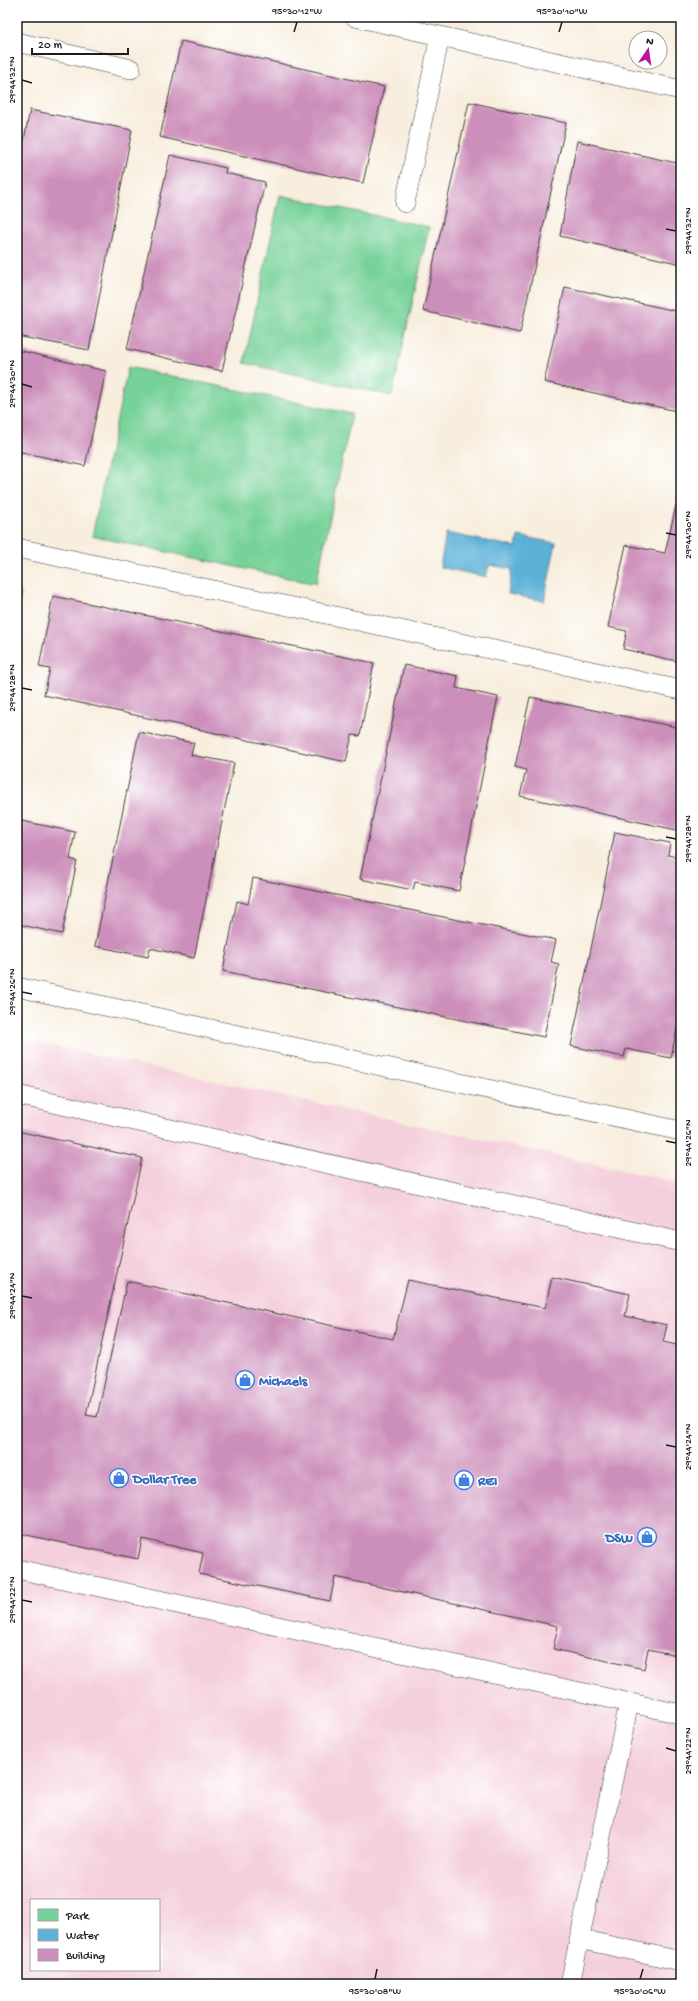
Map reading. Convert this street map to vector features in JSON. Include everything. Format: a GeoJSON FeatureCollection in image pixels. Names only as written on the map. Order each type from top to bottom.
{"type":"FeatureCollection","features":[{"type":"Feature","properties":{"kind":"lane"},"geometry":{"type":"LineString","coordinates":[[354,17],[681,90]]}},
{"type":"Feature","properties":{"kind":"lane"},"geometry":{"type":"LineString","coordinates":[[405,203],[440,36]]}},
{"type":"Feature","properties":{"kind":"lane"},"geometry":{"type":"LineString","coordinates":[[17,42],[131,69]]}},
{"type":"Feature","properties":{"kind":"lane"},"geometry":{"type":"LineString","coordinates":[[17,548],[681,690]]}},
{"type":"Feature","properties":{"kind":"lane"},"geometry":{"type":"LineString","coordinates":[[17,986],[681,1130]]}},
{"type":"Feature","properties":{"kind":"lane"},"geometry":{"type":"LineString","coordinates":[[17,1096],[681,1242]]}},
{"type":"Feature","properties":{"kind":"lane"},"geometry":{"type":"LineString","coordinates":[[17,1569],[681,1714]]}},
{"type":"Feature","properties":{"kind":"lane"},"geometry":{"type":"LineString","coordinates":[[570,1984],[629,1703]]}},
{"type":"Feature","properties":{"kind":"lane"},"geometry":{"type":"LineString","coordinates":[[579,1939],[681,1961]]}},
{"type":"Feature","properties":{"kind":"shaded area"},"geometry":{"type":"Polygon","coordinates":[[[17,1038],[681,1183],[681,1984],[17,1984],[17,1038]]]}},
{"type":"Feature","properties":{"kind":"green space"},"geometry":{"type":"Polygon","coordinates":[[[280,195],[429,227],[392,396],[244,363],[280,195]]]}},
{"type":"Feature","properties":{"kind":"green space"},"geometry":{"type":"Polygon","coordinates":[[[128,367],[352,414],[316,584],[92,536],[128,367]]]}},
{"type":"Feature","properties":{"kind":"water"},"geometry":{"type":"Polygon","coordinates":[[[446,533],[516,547],[518,536],[556,543],[544,601],[508,594],[512,569],[489,565],[486,577],[440,567],[446,533]]]}},
{"type":"Feature","properties":{"kind":"building"},"geometry":{"type":"Polygon","coordinates":[[[181,41],[384,87],[363,183],[160,137],[181,41]]]}},
{"type":"Feature","properties":{"kind":"building"},"geometry":{"type":"Polygon","coordinates":[[[469,102],[566,123],[520,333],[423,311],[469,102]]]}},
{"type":"Feature","properties":{"kind":"building"},"geometry":{"type":"Polygon","coordinates":[[[30,110],[132,130],[89,350],[17,336],[17,174],[30,110]]]}},
{"type":"Feature","properties":{"kind":"building"},"geometry":{"type":"Polygon","coordinates":[[[577,141],[681,164],[681,264],[560,236],[577,141]]]}},
{"type":"Feature","properties":{"kind":"building"},"geometry":{"type":"Polygon","coordinates":[[[170,155],[226,168],[225,173],[265,182],[222,371],[127,349],[170,155]]]}},
{"type":"Feature","properties":{"kind":"building"},"geometry":{"type":"Polygon","coordinates":[[[565,287],[681,312],[681,412],[544,382],[565,287]]]}},
{"type":"Feature","properties":{"kind":"building"},"geometry":{"type":"Polygon","coordinates":[[[17,350],[106,371],[85,466],[17,451],[17,350]]]}},
{"type":"Feature","properties":{"kind":"building"},"geometry":{"type":"Polygon","coordinates":[[[681,484],[681,662],[623,649],[627,631],[608,627],[626,545],[665,553],[681,484]]]}},
{"type":"Feature","properties":{"kind":"building"},"geometry":{"type":"Polygon","coordinates":[[[17,591],[22,592],[18,613],[17,612],[17,591]]]}},
{"type":"Feature","properties":{"kind":"building"},"geometry":{"type":"Polygon","coordinates":[[[53,596],[374,663],[360,736],[352,735],[346,762],[44,695],[50,669],[39,667],[53,596]]]}},
{"type":"Feature","properties":{"kind":"building"},"geometry":{"type":"Polygon","coordinates":[[[404,665],[458,676],[456,688],[498,697],[459,891],[415,882],[413,890],[360,879],[404,665]]]}},
{"type":"Feature","properties":{"kind":"building"},"geometry":{"type":"Polygon","coordinates":[[[530,697],[681,728],[681,831],[520,796],[526,770],[515,767],[530,697]]]}},
{"type":"Feature","properties":{"kind":"building"},"geometry":{"type":"Polygon","coordinates":[[[139,732],[194,743],[191,755],[234,763],[194,958],[150,948],[148,957],[95,946],[139,732]]]}},
{"type":"Feature","properties":{"kind":"building"},"geometry":{"type":"Polygon","coordinates":[[[17,820],[75,832],[70,859],[77,861],[62,934],[17,924],[17,820]]]}},
{"type":"Feature","properties":{"kind":"building"},"geometry":{"type":"Polygon","coordinates":[[[615,832],[670,843],[668,855],[681,858],[681,1008],[671,1058],[626,1049],[624,1057],[571,1046],[615,832]]]}},
{"type":"Feature","properties":{"kind":"building"},"geometry":{"type":"Polygon","coordinates":[[[253,878],[556,940],[551,962],[559,964],[544,1037],[223,971],[237,901],[248,904],[253,878]]]}},
{"type":"Feature","properties":{"kind":"building"},"geometry":{"type":"Polygon","coordinates":[[[17,1131],[142,1158],[86,1415],[97,1417],[127,1281],[393,1339],[408,1280],[545,1308],[552,1277],[630,1294],[625,1316],[667,1325],[663,1342],[681,1346],[681,1656],[648,1649],[644,1669],[553,1649],[558,1626],[335,1577],[330,1601],[199,1574],[203,1553],[142,1539],[138,1559],[17,1533],[17,1131]]]}},
{"type":"Feature","properties":{"kind":"place","name":"Michaels"},"geometry":{"type":"Point","coordinates":[245,1380]}},
{"type":"Feature","properties":{"kind":"place","name":"Dollar Tree"},"geometry":{"type":"Point","coordinates":[119,1478]}},
{"type":"Feature","properties":{"kind":"place","name":"REI"},"geometry":{"type":"Point","coordinates":[464,1480]}},
{"type":"Feature","properties":{"kind":"place","name":"DSW"},"geometry":{"type":"Point","coordinates":[647,1537]}}]}
